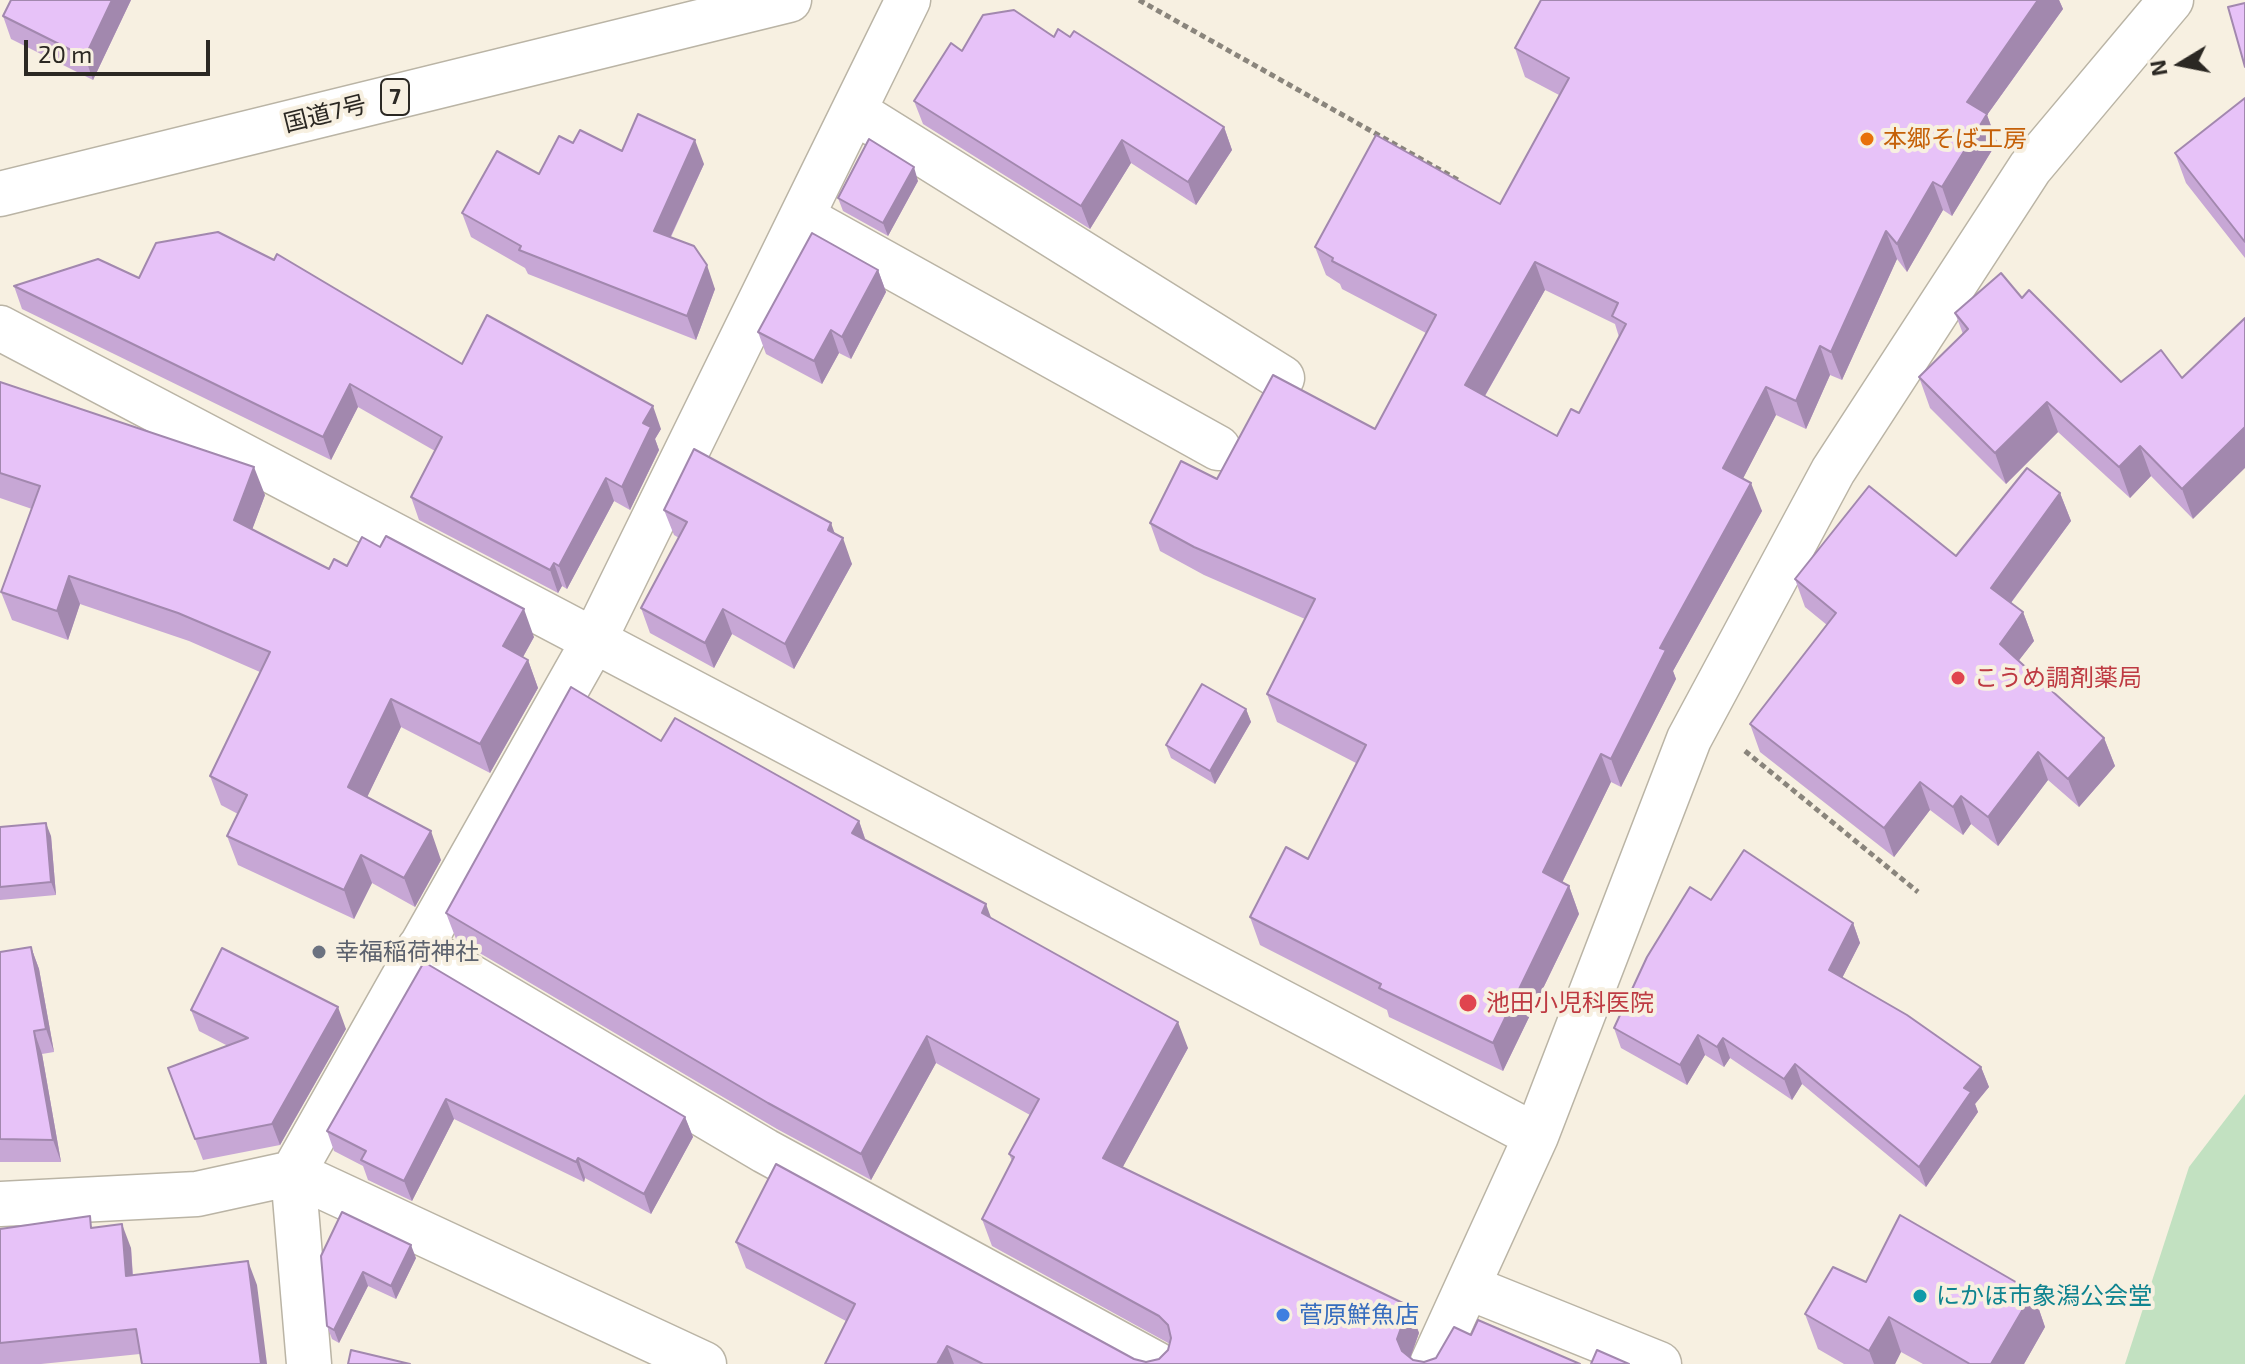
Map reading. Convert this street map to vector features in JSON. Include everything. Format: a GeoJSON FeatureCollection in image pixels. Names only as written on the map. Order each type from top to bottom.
{"type":"FeatureCollection","features":[{"type":"Feature","properties":{"kind":"main road","name":"国道7号"},"geometry":{"type":"LineString","coordinates":[[0,194],[789,0]]}},
{"type":"Feature","properties":{"kind":"main road"},"geometry":{"type":"LineString","coordinates":[[309,1364],[293,1173],[593,642],[908,0]]}},
{"type":"Feature","properties":{"kind":"main road"},"geometry":{"type":"LineString","coordinates":[[1432,1364],[1536,1136],[1689,739],[1833,471],[2030,168],[2171,0]]}},
{"type":"Feature","properties":{"kind":"main road"},"geometry":{"type":"LineString","coordinates":[[854,111],[1282,378]]}},
{"type":"Feature","properties":{"kind":"main road"},"geometry":{"type":"LineString","coordinates":[[802,217],[1218,448]]}},
{"type":"Feature","properties":{"kind":"main road"},"geometry":{"type":"LineString","coordinates":[[0,328],[1536,1136]]}},
{"type":"Feature","properties":{"kind":"main road"},"geometry":{"type":"LineString","coordinates":[[420,947],[765,1151],[1156,1364]]}},
{"type":"Feature","properties":{"kind":"main road"},"geometry":{"type":"LineString","coordinates":[[0,1204],[197,1194],[293,1173],[704,1364]]}},
{"type":"Feature","properties":{"kind":"main road"},"geometry":{"type":"LineString","coordinates":[[1468,1287],[1659,1364]]}},
{"type":"Feature","properties":{"kind":"path"},"geometry":{"type":"LineString","coordinates":[[1139,0],[1458,180]]}},
{"type":"Feature","properties":{"kind":"path"},"geometry":{"type":"LineString","coordinates":[[1702,715],[1918,892]]}},
{"type":"Feature","properties":{"kind":"green space"},"geometry":{"type":"Polygon","coordinates":[[[2245,1094],[2245,1364],[2125,1364],[2189,1167],[2245,1094]]]}},
{"type":"Feature","properties":{"kind":"building"},"geometry":{"type":"Polygon","coordinates":[[[11,0],[112,0],[85,57],[3,16],[11,0]]]}},
{"type":"Feature","properties":{"kind":"building"},"geometry":{"type":"Polygon","coordinates":[[[1541,0],[2038,0],[1967,102],[1987,114],[1942,187],[1933,182],[1897,244],[1886,231],[1831,352],[1820,346],[1796,401],[1766,387],[1723,468],[1751,483],[1660,648],[1666,650],[1611,759],[1601,754],[1543,872],[1569,886],[1493,1043],[1379,988],[1381,984],[1250,917],[1286,847],[1308,859],[1366,745],[1267,694],[1315,599],[1194,547],[1150,523],[1181,461],[1217,479],[1273,375],[1375,429],[1436,315],[1332,261],[1333,258],[1315,247],[1376,135],[1500,204],[1569,78],[1515,48],[1541,0]],[[1535,262],[1465,385],[1557,436],[1571,409],[1579,413],[1626,324],[1612,316],[1618,303],[1535,262]]]}},
{"type":"Feature","properties":{"kind":"building"},"geometry":{"type":"Polygon","coordinates":[[[2245,3],[2245,67],[2228,7],[2245,3]]]}},
{"type":"Feature","properties":{"kind":"building"},"geometry":{"type":"Polygon","coordinates":[[[1014,10],[1054,37],[1058,29],[1070,37],[1074,31],[1224,127],[1188,182],[1122,140],[1081,206],[914,101],[951,43],[962,51],[983,15],[1014,10]]]}},
{"type":"Feature","properties":{"kind":"building"},"geometry":{"type":"Polygon","coordinates":[[[2245,98],[2245,242],[2175,153],[2245,98]]]}},
{"type":"Feature","properties":{"kind":"building"},"geometry":{"type":"Polygon","coordinates":[[[638,114],[695,140],[654,231],[694,246],[707,265],[687,316],[519,250],[521,246],[462,213],[497,151],[539,174],[559,136],[573,143],[580,130],[622,151],[638,114]]]}},
{"type":"Feature","properties":{"kind":"building"},"geometry":{"type":"Polygon","coordinates":[[[869,139],[914,167],[883,223],[838,198],[869,139]]]}},
{"type":"Feature","properties":{"kind":"building"},"geometry":{"type":"Polygon","coordinates":[[[218,232],[274,260],[277,254],[462,364],[487,315],[653,406],[643,423],[651,427],[622,487],[606,478],[559,566],[554,563],[550,570],[411,497],[442,437],[350,384],[323,437],[14,286],[98,259],[139,278],[156,243],[218,232]]]}},
{"type":"Feature","properties":{"kind":"building"},"geometry":{"type":"Polygon","coordinates":[[[812,233],[878,270],[842,337],[831,330],[814,361],[758,332],[812,233]]]}},
{"type":"Feature","properties":{"kind":"building"},"geometry":{"type":"Polygon","coordinates":[[[2001,273],[2022,298],[2029,290],[2121,382],[2161,350],[2182,378],[2245,318],[2245,427],[2182,489],[2140,446],[2119,467],[2047,402],[1995,453],[1919,377],[1968,329],[1955,313],[2001,273]]]}},
{"type":"Feature","properties":{"kind":"building"},"geometry":{"type":"Polygon","coordinates":[[[0,382],[254,467],[234,520],[329,569],[334,559],[347,566],[362,537],[380,547],[386,536],[524,609],[503,646],[528,660],[480,744],[391,699],[348,787],[431,831],[404,878],[361,855],[344,890],[227,836],[247,795],[210,776],[270,652],[178,613],[69,576],[57,611],[1,592],[40,486],[0,473],[0,382]]]}},
{"type":"Feature","properties":{"kind":"building"},"geometry":{"type":"Polygon","coordinates":[[[694,449],[831,523],[828,530],[843,538],[785,644],[723,609],[705,643],[641,608],[687,522],[664,510],[694,449]]]}},
{"type":"Feature","properties":{"kind":"building"},"geometry":{"type":"Polygon","coordinates":[[[2027,468],[2060,493],[1991,588],[2023,612],[2000,644],[2104,738],[2068,779],[2038,752],[1988,817],[1961,796],[1953,807],[1920,782],[1884,828],[1750,724],[1836,613],[1795,579],[1869,486],[1956,556],[2027,468]]]}},
{"type":"Feature","properties":{"kind":"building"},"geometry":{"type":"Polygon","coordinates":[[[1202,684],[1246,709],[1210,771],[1166,745],[1202,684]]]}},
{"type":"Feature","properties":{"kind":"building"},"geometry":{"type":"Polygon","coordinates":[[[571,687],[661,741],[675,718],[859,821],[852,833],[986,904],[982,913],[1178,1022],[1103,1158],[1409,1306],[1397,1339],[1402,1351],[1413,1360],[1424,1362],[1436,1358],[1454,1327],[1471,1335],[1478,1320],[1580,1364],[983,1364],[947,1346],[937,1364],[825,1364],[855,1304],[736,1242],[776,1164],[1134,1359],[1146,1362],[1159,1359],[1168,1350],[1171,1338],[1168,1325],[1159,1316],[982,1219],[1014,1157],[1009,1154],[1039,1099],[927,1036],[861,1154],[768,1103],[446,913],[571,687]]]}},
{"type":"Feature","properties":{"kind":"building"},"geometry":{"type":"Polygon","coordinates":[[[46,823],[51,882],[0,887],[0,827],[46,823]]]}},
{"type":"Feature","properties":{"kind":"building"},"geometry":{"type":"Polygon","coordinates":[[[1744,850],[1853,923],[1829,970],[1907,1015],[1981,1067],[1964,1088],[1971,1092],[1919,1167],[1795,1064],[1784,1079],[1723,1038],[1717,1047],[1698,1035],[1680,1065],[1614,1028],[1647,957],[1690,887],[1711,900],[1744,850]]]}},
{"type":"Feature","properties":{"kind":"building"},"geometry":{"type":"Polygon","coordinates":[[[31,947],[46,1029],[34,1031],[53,1140],[0,1139],[0,952],[31,947]]]}},
{"type":"Feature","properties":{"kind":"building"},"geometry":{"type":"Polygon","coordinates":[[[222,948],[338,1007],[272,1124],[195,1139],[168,1068],[248,1038],[191,1010],[222,948]]]}},
{"type":"Feature","properties":{"kind":"building"},"geometry":{"type":"Polygon","coordinates":[[[424,962],[685,1117],[644,1194],[578,1158],[576,1162],[446,1099],[404,1181],[361,1160],[366,1151],[327,1131],[424,962]]]}},
{"type":"Feature","properties":{"kind":"building"},"geometry":{"type":"Polygon","coordinates":[[[342,1212],[411,1245],[391,1286],[363,1272],[334,1330],[327,1326],[321,1256],[342,1212]]]}},
{"type":"Feature","properties":{"kind":"building","name":"にかほ市象潟公会堂"},"geometry":{"type":"Polygon","coordinates":[[[1900,1215],[2033,1292],[1991,1364],[1970,1364],[1889,1317],[1869,1351],[1805,1314],[1833,1267],[1866,1282],[1900,1215]]]}},
{"type":"Feature","properties":{"kind":"building"},"geometry":{"type":"Polygon","coordinates":[[[90,1216],[91,1228],[122,1224],[126,1276],[248,1261],[261,1364],[142,1364],[136,1329],[0,1343],[0,1229],[90,1216]]]}},
{"type":"Feature","properties":{"kind":"building"},"geometry":{"type":"Polygon","coordinates":[[[351,1350],[410,1364],[348,1364],[351,1350]]]}},
{"type":"Feature","properties":{"kind":"building"},"geometry":{"type":"Polygon","coordinates":[[[1597,1350],[1629,1364],[1591,1364],[1597,1350]]]}},
{"type":"Feature","properties":{"kind":"place","name":"本郷そば工房"},"geometry":{"type":"Point","coordinates":[1867,139]}},
{"type":"Feature","properties":{"kind":"place","name":"こうめ調剤薬局"},"geometry":{"type":"Point","coordinates":[1958,678]}},
{"type":"Feature","properties":{"kind":"place","name":"幸福稲荷神社"},"geometry":{"type":"Point","coordinates":[319,952]}},
{"type":"Feature","properties":{"kind":"place","name":"池田小児科医院"},"geometry":{"type":"Point","coordinates":[1468,1003]}},
{"type":"Feature","properties":{"kind":"place","name":"にかほ市象潟公会堂"},"geometry":{"type":"Point","coordinates":[1920,1296]}},
{"type":"Feature","properties":{"kind":"place","name":"菅原鮮魚店"},"geometry":{"type":"Point","coordinates":[1283,1315]}}]}
